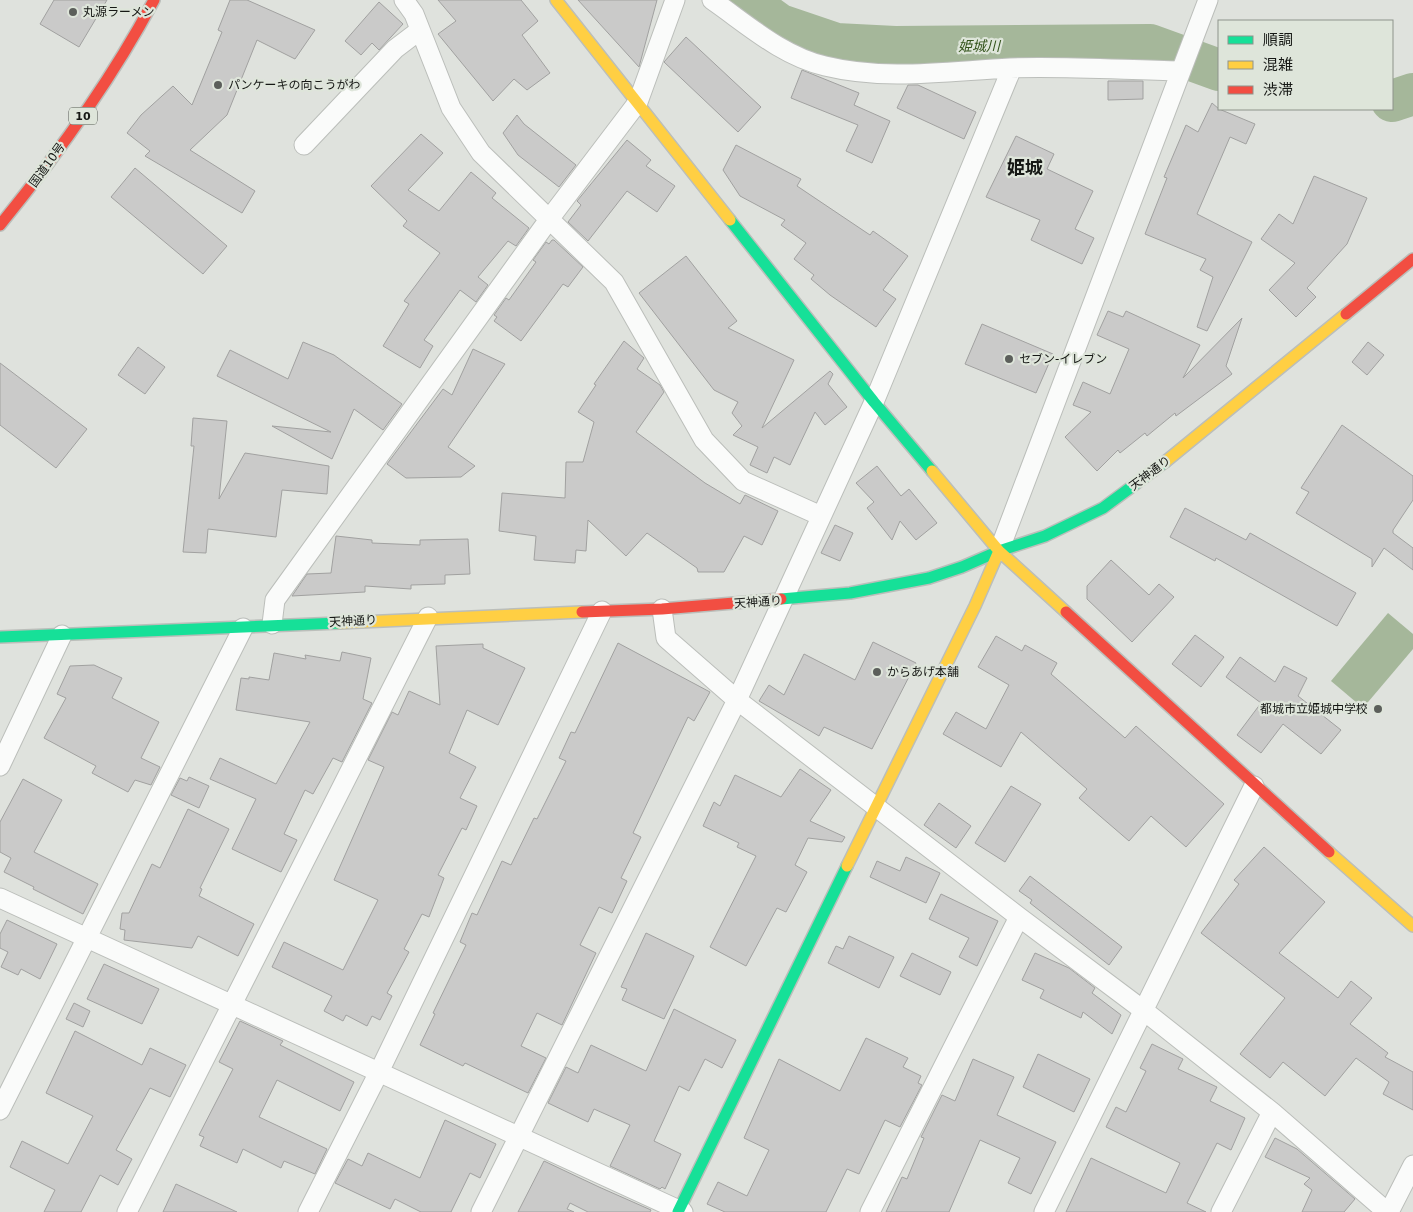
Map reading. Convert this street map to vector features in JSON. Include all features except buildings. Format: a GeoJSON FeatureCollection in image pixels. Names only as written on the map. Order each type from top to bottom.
{"type":"FeatureCollection","features":[{"type":"Feature","properties":{"kind":"main road","name":"国道10号"},"geometry":{"type":"LineString","coordinates":[[0,225],[30,189],[90,106],[154,0]]}},
{"type":"Feature","properties":{"kind":"main road"},"geometry":{"type":"LineString","coordinates":[[556,0],[874,402],[998,550],[1254,786],[1413,926]]}},
{"type":"Feature","properties":{"kind":"main road","name":"天神通り"},"geometry":{"type":"LineString","coordinates":[[0,638],[243,628],[272,624],[428,617],[662,609],[850,594],[929,578],[962,567],[998,550],[1045,536],[1103,508],[1193,441],[1413,259]]}},
{"type":"Feature","properties":{"kind":"main road"},"geometry":{"type":"LineString","coordinates":[[680,1211],[975,606],[998,550]]}},
{"type":"Feature","properties":{"kind":"street"},"geometry":{"type":"LineString","coordinates":[[404,0],[420,30],[451,108],[481,153],[614,282],[704,440],[743,481],[821,516]]}},
{"type":"Feature","properties":{"kind":"street"},"geometry":{"type":"LineString","coordinates":[[272,624],[275,600],[550,218],[638,102],[675,0]]}},
{"type":"Feature","properties":{"kind":"street"},"geometry":{"type":"LineString","coordinates":[[712,0],[775,45],[825,66],[884,74],[938,74],[1012,68],[1180,71]]}},
{"type":"Feature","properties":{"kind":"street"},"geometry":{"type":"LineString","coordinates":[[998,550],[1208,0]]}},
{"type":"Feature","properties":{"kind":"street"},"geometry":{"type":"LineString","coordinates":[[304,145],[395,49],[420,30]]}},
{"type":"Feature","properties":{"kind":"street"},"geometry":{"type":"LineString","coordinates":[[481,1212],[737,700],[874,402],[1012,68]]}},
{"type":"Feature","properties":{"kind":"street"},"geometry":{"type":"LineString","coordinates":[[662,609],[666,638],[737,700],[877,806],[1018,917],[1143,1010],[1272,1112],[1388,1212],[1413,1165]]}},
{"type":"Feature","properties":{"kind":"street"},"geometry":{"type":"LineString","coordinates":[[308,1212],[379,1072],[602,611]]}},
{"type":"Feature","properties":{"kind":"street"},"geometry":{"type":"LineString","coordinates":[[127,1212],[428,617]]}},
{"type":"Feature","properties":{"kind":"street"},"geometry":{"type":"LineString","coordinates":[[0,1110],[243,628]]}},
{"type":"Feature","properties":{"kind":"street"},"geometry":{"type":"LineString","coordinates":[[0,766],[62,635]]}},
{"type":"Feature","properties":{"kind":"street"},"geometry":{"type":"LineString","coordinates":[[1044,1212],[1254,786]]}},
{"type":"Feature","properties":{"kind":"street"},"geometry":{"type":"LineString","coordinates":[[0,898],[680,1211]]}},
{"type":"Feature","properties":{"kind":"street"},"geometry":{"type":"LineString","coordinates":[[870,1212],[1018,917]]}},
{"type":"Feature","properties":{"kind":"street"},"geometry":{"type":"LineString","coordinates":[[1221,1212],[1272,1112]]}},
{"type":"Feature","properties":{"kind":"shaded area"},"geometry":{"type":"Polygon","coordinates":[[[1388,613],[1413,634],[1413,649],[1363,708],[1331,681],[1388,613]]]}},
{"type":"Feature","properties":{"kind":"waterway","name":"姫城川"},"geometry":{"type":"LineString","coordinates":[[745,0],[780,25],[836,44],[895,47],[1150,45],[1218,70]]}},
{"type":"Feature","properties":{"kind":"waterway","name":"姫城川"},"geometry":{"type":"LineString","coordinates":[[1393,101],[1413,94]]}},
{"type":"Feature","properties":{"kind":"traffic: fast"},"geometry":{"type":"LineString","coordinates":[[730,220],[874,402],[932,471]]}},
{"type":"Feature","properties":{"kind":"traffic: fast"},"geometry":{"type":"LineString","coordinates":[[781,599],[850,593],[929,578],[962,567],[999,551],[1045,536],[1103,508],[1165,462]]}},
{"type":"Feature","properties":{"kind":"traffic: fast"},"geometry":{"type":"LineString","coordinates":[[0,637],[339,623]]}},
{"type":"Feature","properties":{"kind":"traffic: fast"},"geometry":{"type":"LineString","coordinates":[[678,1212],[847,866]]}},
{"type":"Feature","properties":{"kind":"traffic: slow"},"geometry":{"type":"LineString","coordinates":[[556,0],[730,220]]}},
{"type":"Feature","properties":{"kind":"traffic: slow"},"geometry":{"type":"LineString","coordinates":[[1165,462],[1346,314]]}},
{"type":"Feature","properties":{"kind":"traffic: slow"},"geometry":{"type":"LineString","coordinates":[[932,471],[999,551],[1066,612]]}},
{"type":"Feature","properties":{"kind":"traffic: slow"},"geometry":{"type":"LineString","coordinates":[[847,866],[975,606],[999,551]]}},
{"type":"Feature","properties":{"kind":"traffic: slow"},"geometry":{"type":"LineString","coordinates":[[339,623],[582,612]]}},
{"type":"Feature","properties":{"kind":"traffic: slow"},"geometry":{"type":"LineString","coordinates":[[1329,852],[1413,926]]}},
{"type":"Feature","properties":{"kind":"traffic: jam"},"geometry":{"type":"LineString","coordinates":[[0,225],[83,116],[120,59],[154,0]]}},
{"type":"Feature","properties":{"kind":"traffic: jam"},"geometry":{"type":"LineString","coordinates":[[1346,314],[1413,259]]}},
{"type":"Feature","properties":{"kind":"traffic: jam"},"geometry":{"type":"LineString","coordinates":[[582,612],[662,609],[781,599]]}},
{"type":"Feature","properties":{"kind":"traffic: jam"},"geometry":{"type":"LineString","coordinates":[[1066,612],[1329,852]]}},
{"type":"Feature","properties":{"kind":"place","name":"丸源ラーメン"},"geometry":{"type":"Point","coordinates":[73,12]}},
{"type":"Feature","properties":{"kind":"place","name":"パンケーキの向こうがわ"},"geometry":{"type":"Point","coordinates":[218,85]}},
{"type":"Feature","properties":{"kind":"place","name":"セブン-イレブン"},"geometry":{"type":"Point","coordinates":[1009,359]}},
{"type":"Feature","properties":{"kind":"place","name":"からあげ本舗"},"geometry":{"type":"Point","coordinates":[877,672]}},
{"type":"Feature","properties":{"kind":"place","name":"都城市立姫城中学校"},"geometry":{"type":"Point","coordinates":[1378,709]}},
{"type":"Feature","properties":{"kind":"district","name":"姫城"},"geometry":{"type":"Point","coordinates":[1025,167]}}]}
